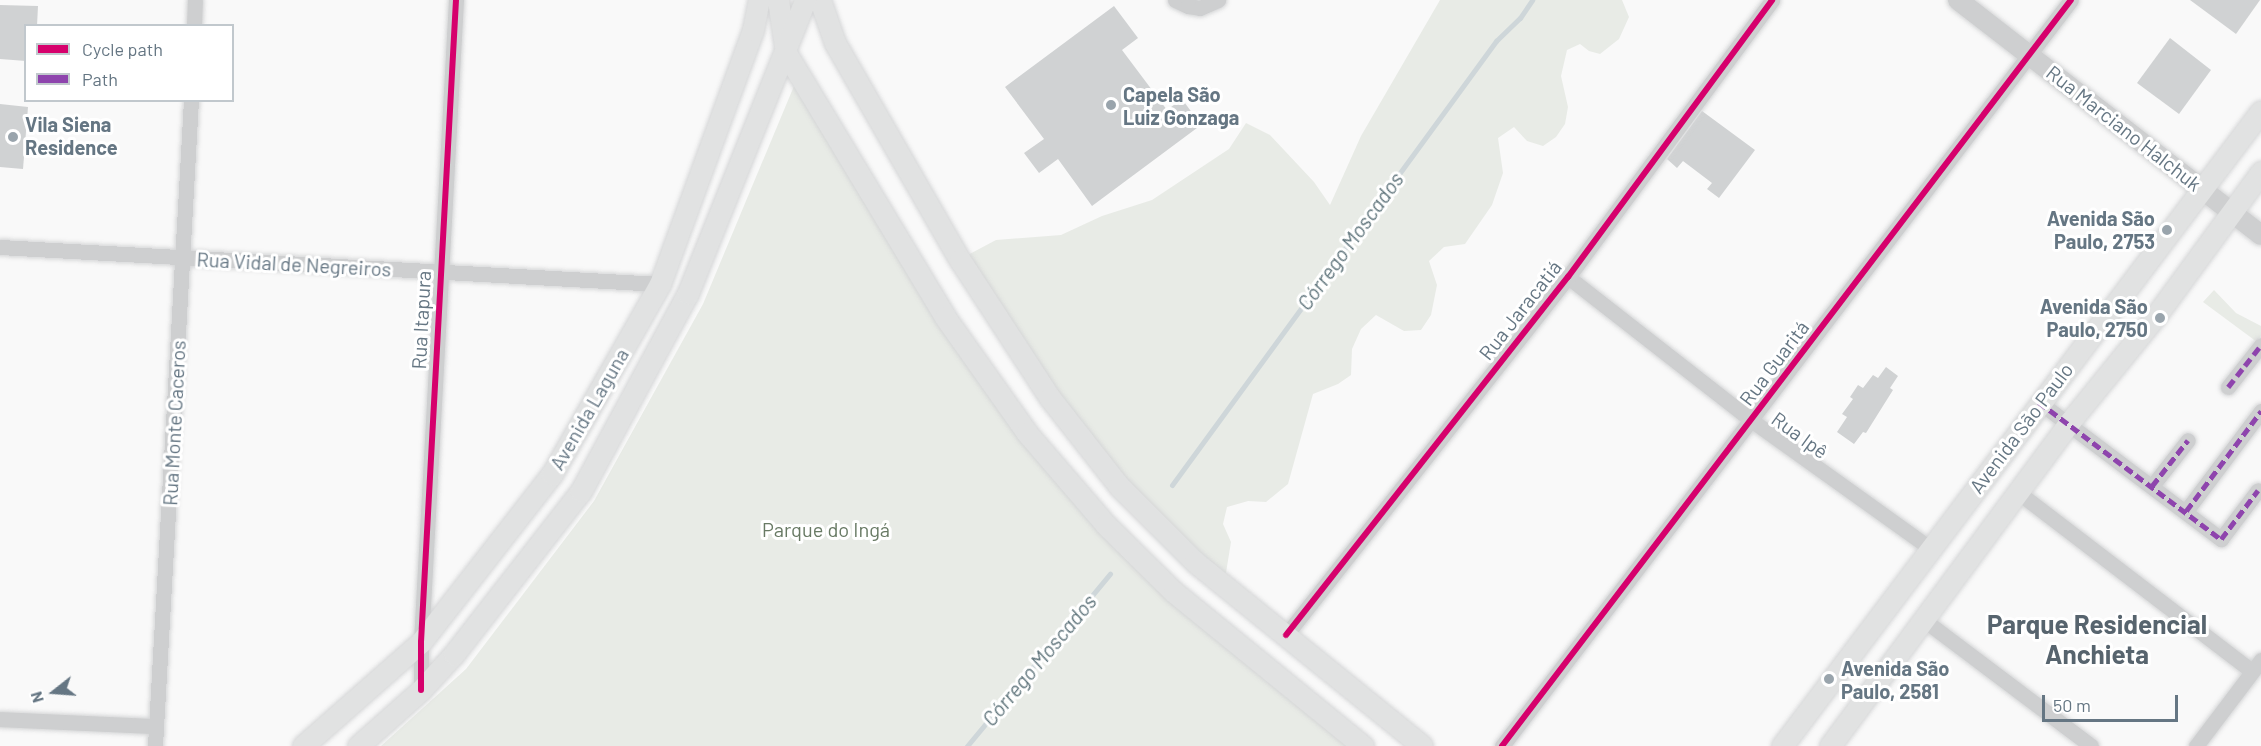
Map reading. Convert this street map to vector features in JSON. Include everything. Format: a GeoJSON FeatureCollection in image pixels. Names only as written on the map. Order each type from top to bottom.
{"type":"FeatureCollection","features":[{"type":"Feature","properties":{"kind":"main road","name":"Avenida Laguna"},"geometry":{"type":"LineString","coordinates":[[303,746],[421,642],[552,474],[660,284],[753,30],[759,0]]}},
{"type":"Feature","properties":{"kind":"main road"},"geometry":{"type":"LineString","coordinates":[[778,0],[786,53],[945,316],[1027,433],[1106,525],[1174,592],[1363,746]]}},
{"type":"Feature","properties":{"kind":"main road","name":"Avenida Laguna"},"geometry":{"type":"LineString","coordinates":[[358,746],[421,690],[454,654],[581,491],[688,293],[760,107],[786,53],[805,0]]}},
{"type":"Feature","properties":{"kind":"main road"},"geometry":{"type":"LineString","coordinates":[[820,0],[835,43],[960,260],[1050,398],[1119,486],[1195,562],[1422,746]]}},
{"type":"Feature","properties":{"kind":"main road","name":"Avenida São Paulo"},"geometry":{"type":"LineString","coordinates":[[1782,746],[2039,402],[2261,111]]}},
{"type":"Feature","properties":{"kind":"main road","name":"Avenida São Paulo"},"geometry":{"type":"LineString","coordinates":[[1830,746],[2068,424],[2155,317],[2261,172]]}},
{"type":"Feature","properties":{"kind":"street"},"geometry":{"type":"LineString","coordinates":[[194,24],[195,0]]}},
{"type":"Feature","properties":{"kind":"street","name":"Rua Itapura"},"geometry":{"type":"LineString","coordinates":[[421,690],[421,642],[456,0]]}},
{"type":"Feature","properties":{"kind":"street"},"geometry":{"type":"LineString","coordinates":[[1175,0],[1200,8],[1218,0]]}},
{"type":"Feature","properties":{"kind":"street","name":"Rua Jaracatiá"},"geometry":{"type":"LineString","coordinates":[[1286,635],[1568,277],[1772,0]]}},
{"type":"Feature","properties":{"kind":"street","name":"Rua Marciano Halchuk"},"geometry":{"type":"LineString","coordinates":[[1959,0],[2261,235]]}},
{"type":"Feature","properties":{"kind":"street","name":"Rua Guaritá"},"geometry":{"type":"LineString","coordinates":[[1503,746],[2071,0]]}},
{"type":"Feature","properties":{"kind":"street","name":"Rua Monte Caceros"},"geometry":{"type":"LineString","coordinates":[[155,746],[191,102]]}},
{"type":"Feature","properties":{"kind":"street","name":"Rua Vidal de Negreiros"},"geometry":{"type":"LineString","coordinates":[[0,247],[660,284]]}},
{"type":"Feature","properties":{"kind":"street","name":"Rua Ipê"},"geometry":{"type":"LineString","coordinates":[[1568,277],[1751,420],[1931,549]]}},
{"type":"Feature","properties":{"kind":"street"},"geometry":{"type":"LineString","coordinates":[[2229,387],[2261,345]]}},
{"type":"Feature","properties":{"kind":"street"},"geometry":{"type":"LineString","coordinates":[[2039,402],[2221,539],[2258,490]]}},
{"type":"Feature","properties":{"kind":"street"},"geometry":{"type":"LineString","coordinates":[[2186,511],[2261,411]]}},
{"type":"Feature","properties":{"kind":"street"},"geometry":{"type":"LineString","coordinates":[[2152,486],[2188,440]]}},
{"type":"Feature","properties":{"kind":"street"},"geometry":{"type":"LineString","coordinates":[[2019,493],[2257,665],[2196,746]]}},
{"type":"Feature","properties":{"kind":"street"},"geometry":{"type":"LineString","coordinates":[[1924,620],[2091,746]]}},
{"type":"Feature","properties":{"kind":"street"},"geometry":{"type":"LineString","coordinates":[[0,719],[156,726]]}},
{"type":"Feature","properties":{"kind":"green space"},"geometry":{"type":"Polygon","coordinates":[[[1440,0],[1622,0],[1629,17],[1619,39],[1600,54],[1589,51],[1580,44],[1567,50],[1561,76],[1568,107],[1565,124],[1556,137],[1543,146],[1527,141],[1514,127],[1498,138],[1503,173],[1492,205],[1465,244],[1444,247],[1429,261],[1437,285],[1431,315],[1421,330],[1404,331],[1376,315],[1361,329],[1352,349],[1351,375],[1338,384],[1313,394],[1288,484],[1266,502],[1248,501],[1227,507],[1223,524],[1231,542],[1224,585],[1121,484],[964,257],[996,240],[1061,235],[1102,216],[1152,200],[1229,149],[1246,123],[1270,135],[1314,182],[1330,205],[1361,136],[1440,0]]]}},
{"type":"Feature","properties":{"kind":"green space","name":"Parque do Ingá"},"geometry":{"type":"Polygon","coordinates":[[[794,86],[1103,526],[1360,746],[381,746],[466,669],[594,501],[703,304],[794,86]]]}},
{"type":"Feature","properties":{"kind":"green space"},"geometry":{"type":"Polygon","coordinates":[[[2214,290],[2236,313],[2261,326],[2261,336],[2257,342],[2203,302],[2214,290]]]}},
{"type":"Feature","properties":{"kind":"building"},"geometry":{"type":"Polygon","coordinates":[[[2190,0],[2260,0],[2236,34],[2190,0]]]}},
{"type":"Feature","properties":{"kind":"building"},"geometry":{"type":"Polygon","coordinates":[[[0,5],[38,6],[37,24],[24,24],[24,61],[0,59],[0,5]]]}},
{"type":"Feature","properties":{"kind":"building","name":"Capela São Luiz Gonzaga"},"geometry":{"type":"Polygon","coordinates":[[[1114,6],[1138,38],[1122,50],[1167,110],[1182,99],[1201,125],[1092,206],[1058,159],[1039,173],[1024,153],[1044,139],[1005,87],[1114,6]]]}},
{"type":"Feature","properties":{"kind":"building"},"geometry":{"type":"Polygon","coordinates":[[[2170,38],[2211,70],[2179,114],[2137,83],[2170,38]]]}},
{"type":"Feature","properties":{"kind":"building","name":"Vila Siena Residence"},"geometry":{"type":"Polygon","coordinates":[[[0,104],[28,107],[23,169],[0,167],[0,104]]]}},
{"type":"Feature","properties":{"kind":"building"},"geometry":{"type":"Polygon","coordinates":[[[1702,111],[1755,150],[1719,198],[1707,189],[1712,183],[1683,161],[1677,168],[1667,159],[1702,111]]]}},
{"type":"Feature","properties":{"kind":"building"},"geometry":{"type":"Polygon","coordinates":[[[1886,367],[1898,376],[1890,388],[1893,390],[1866,433],[1863,432],[1854,444],[1837,432],[1847,417],[1842,414],[1853,399],[1850,397],[1858,385],[1863,388],[1873,375],[1878,378],[1886,367]]]}},
{"type":"Feature","properties":{"kind":"waterway","name":"Córrego Moscados"},"geometry":{"type":"LineString","coordinates":[[1172,485],[1496,41],[1520,18],[1532,0]]}},
{"type":"Feature","properties":{"kind":"waterway","name":"Córrego Moscados"},"geometry":{"type":"LineString","coordinates":[[967,746],[1110,574]]}},
{"type":"Feature","properties":{"kind":"marked path"},"geometry":{"type":"LineString","coordinates":[[2228,387],[2261,345]]}},
{"type":"Feature","properties":{"kind":"marked path"},"geometry":{"type":"LineString","coordinates":[[2039,402],[2221,539],[2258,490]]}},
{"type":"Feature","properties":{"kind":"marked path"},"geometry":{"type":"LineString","coordinates":[[2186,511],[2261,411]]}},
{"type":"Feature","properties":{"kind":"marked path"},"geometry":{"type":"LineString","coordinates":[[2152,486],[2188,440]]}},
{"type":"Feature","properties":{"kind":"cycle path"},"geometry":{"type":"LineString","coordinates":[[421,690],[421,642],[456,0]]}},
{"type":"Feature","properties":{"kind":"cycle path"},"geometry":{"type":"LineString","coordinates":[[1286,635],[1568,277],[1772,0]]}},
{"type":"Feature","properties":{"kind":"cycle path"},"geometry":{"type":"LineString","coordinates":[[1502,746],[2071,0]]}},
{"type":"Feature","properties":{"kind":"place","name":"Capela São Luiz Gonzaga"},"geometry":{"type":"Point","coordinates":[1111,105]}},
{"type":"Feature","properties":{"kind":"place","name":"Vila Siena Residence"},"geometry":{"type":"Point","coordinates":[13,137]}},
{"type":"Feature","properties":{"kind":"place","name":"Avenida São Paulo, 2753"},"geometry":{"type":"Point","coordinates":[2167,230]}},
{"type":"Feature","properties":{"kind":"place","name":"Avenida São Paulo, 2750"},"geometry":{"type":"Point","coordinates":[2160,318]}},
{"type":"Feature","properties":{"kind":"place","name":"Avenida São Paulo, 2581"},"geometry":{"type":"Point","coordinates":[1829,679]}},
{"type":"Feature","properties":{"kind":"district","name":"Parque Residencial Anchieta"},"geometry":{"type":"Point","coordinates":[2097,639]}}]}
